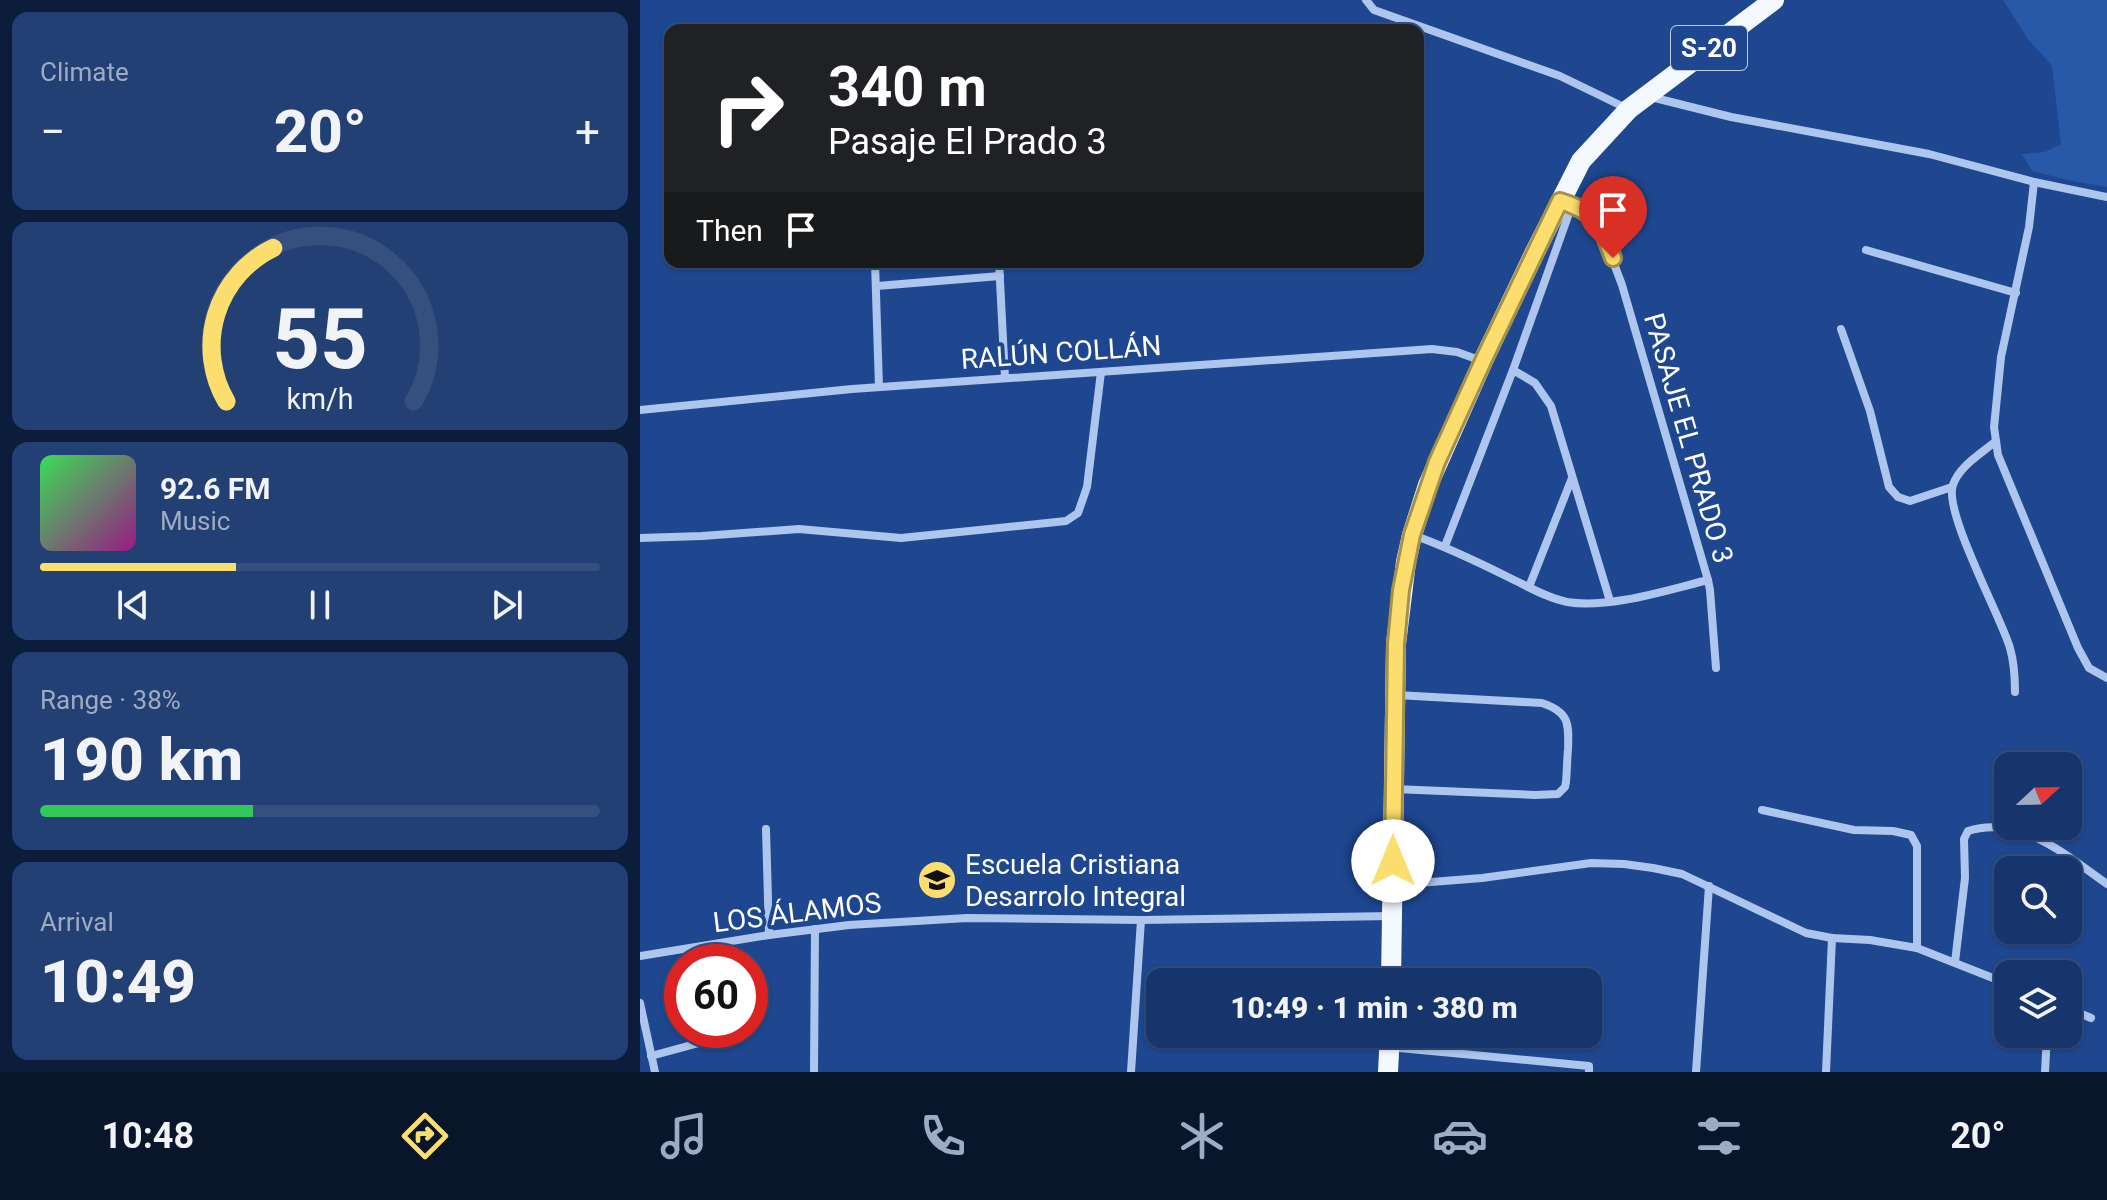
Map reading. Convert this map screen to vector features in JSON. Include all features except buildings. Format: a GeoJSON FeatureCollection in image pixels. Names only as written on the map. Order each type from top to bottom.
{"type":"FeatureCollection","features":[{"type":"Feature","properties":{"kind":"main road","name":"S-20"},"geometry":{"type":"LineString","coordinates":[[1393,885],[1394,695],[1398,618],[1412,535],[1437,462],[1483,361],[1566,203],[1581,161],[1629,109],[1774,0]]}},
{"type":"Feature","properties":{"kind":"main road"},"geometry":{"type":"LineString","coordinates":[[1391,968],[1393,885]]}},
{"type":"Feature","properties":{"kind":"main road"},"geometry":{"type":"LineString","coordinates":[[1388,1072],[1390,1048]]}},
{"type":"Feature","properties":{"kind":"street"},"geometry":{"type":"LineString","coordinates":[[1366,0],[1374,10],[1413,24]]}},
{"type":"Feature","properties":{"kind":"street"},"geometry":{"type":"LineString","coordinates":[[1424,28],[1560,76],[1629,109]]}},
{"type":"Feature","properties":{"kind":"street"},"geometry":{"type":"LineString","coordinates":[[1645,96],[1731,117],[1929,154],[2034,182],[2107,197]]}},
{"type":"Feature","properties":{"kind":"street"},"geometry":{"type":"LineString","coordinates":[[2034,182],[2029,227],[2001,357],[1994,427],[1998,455],[2078,648],[2089,668],[2107,678]]}},
{"type":"Feature","properties":{"kind":"street"},"geometry":{"type":"LineString","coordinates":[[1445,546],[1513,370],[1566,203]]}},
{"type":"Feature","properties":{"kind":"street","name":"PASAJE EL PRADO 3"},"geometry":{"type":"LineString","coordinates":[[1566,203],[1588,212],[1604,231],[1622,285],[1708,580],[1716,668]]}},
{"type":"Feature","properties":{"kind":"street"},"geometry":{"type":"LineString","coordinates":[[1866,250],[2016,293]]}},
{"type":"Feature","properties":{"kind":"street"},"geometry":{"type":"LineString","coordinates":[[876,268],[879,387]]}},
{"type":"Feature","properties":{"kind":"street"},"geometry":{"type":"LineString","coordinates":[[999,268],[1005,378]]}},
{"type":"Feature","properties":{"kind":"street"},"geometry":{"type":"LineString","coordinates":[[877,286],[1000,276]]}},
{"type":"Feature","properties":{"kind":"street"},"geometry":{"type":"LineString","coordinates":[[1841,329],[1870,411],[1889,487],[1898,497],[1910,501],[1952,487]]}},
{"type":"Feature","properties":{"kind":"street","name":"RALÚN COLLÁN"},"geometry":{"type":"LineString","coordinates":[[640,410],[879,387],[1432,349],[1457,352],[1483,361]]}},
{"type":"Feature","properties":{"kind":"street"},"geometry":{"type":"LineString","coordinates":[[1513,370],[1528,377],[1547,397],[1610,601]]}},
{"type":"Feature","properties":{"kind":"street"},"geometry":{"type":"LineString","coordinates":[[640,538],[799,529],[901,538],[1066,521],[1078,513],[1087,487],[1101,372]]}},
{"type":"Feature","properties":{"kind":"street"},"geometry":{"type":"LineString","coordinates":[[1996,441],[1961,471],[1952,487],[1961,531],[2010,648],[2015,692]]}},
{"type":"Feature","properties":{"kind":"street"},"geometry":{"type":"LineString","coordinates":[[1529,587],[1572,478]]}},
{"type":"Feature","properties":{"kind":"street"},"geometry":{"type":"LineString","coordinates":[[1412,535],[1445,546],[1555,599],[1569,602],[1597,603],[1633,598],[1708,580]]}},
{"type":"Feature","properties":{"kind":"street"},"geometry":{"type":"LineString","coordinates":[[1393,789],[1549,796],[1561,791],[1566,782],[1569,728],[1565,717],[1548,704],[1394,695]]}},
{"type":"Feature","properties":{"kind":"street"},"geometry":{"type":"LineString","coordinates":[[1762,810],[1854,830],[1893,831],[1911,835],[1917,846],[1917,948]]}},
{"type":"Feature","properties":{"kind":"street"},"geometry":{"type":"LineString","coordinates":[[1955,962],[1965,878],[1964,839],[1968,831],[1979,827],[1993,828],[2036,837],[2107,884]]}},
{"type":"Feature","properties":{"kind":"street"},"geometry":{"type":"LineString","coordinates":[[766,829],[769,935]]}},
{"type":"Feature","properties":{"kind":"street"},"geometry":{"type":"LineString","coordinates":[[1393,885],[1482,878],[1591,863],[1653,868],[1682,874],[1806,933],[1917,948],[1994,978]]}},
{"type":"Feature","properties":{"kind":"street"},"geometry":{"type":"LineString","coordinates":[[1696,1072],[1709,886]]}},
{"type":"Feature","properties":{"kind":"street","name":"LOS ÁLAMOS"},"geometry":{"type":"LineString","coordinates":[[640,956],[849,925],[967,918],[1141,920],[1393,916]]}},
{"type":"Feature","properties":{"kind":"street"},"geometry":{"type":"LineString","coordinates":[[1131,1072],[1141,920]]}},
{"type":"Feature","properties":{"kind":"street"},"geometry":{"type":"LineString","coordinates":[[814,1072],[815,929]]}},
{"type":"Feature","properties":{"kind":"street"},"geometry":{"type":"LineString","coordinates":[[1826,1072],[1832,938]]}},
{"type":"Feature","properties":{"kind":"street"},"geometry":{"type":"LineString","coordinates":[[640,1003],[655,1072]]}},
{"type":"Feature","properties":{"kind":"street"},"geometry":{"type":"LineString","coordinates":[[2082,1014],[2091,1018]]}},
{"type":"Feature","properties":{"kind":"street"},"geometry":{"type":"LineString","coordinates":[[651,1056],[680,1048]]}},
{"type":"Feature","properties":{"kind":"street"},"geometry":{"type":"LineString","coordinates":[[1440,1048],[1589,1069]]}},
{"type":"Feature","properties":{"kind":"street"},"geometry":{"type":"LineString","coordinates":[[2045,1072],[2046,1048]]}},
{"type":"Feature","properties":{"kind":"shaded area"},"geometry":{"type":"Polygon","coordinates":[[[2003,0],[2107,0],[2107,187],[2032,171],[2022,154],[2045,152],[2061,144],[2052,66],[2028,39],[2003,0]]]}},
{"type":"Feature","properties":{"kind":"place","name":"Escuela Cristiana Desarrolo Integral"},"geometry":{"type":"Point","coordinates":[937,880]}},
{"type":"Feature","properties":{"kind":"route"},"geometry":{"type":"LineString","coordinates":[[1393,861],[1398,618],[1412,535],[1428,485],[1560,201],[1580,208],[1594,218],[1604,231],[1613,258]]}}]}
